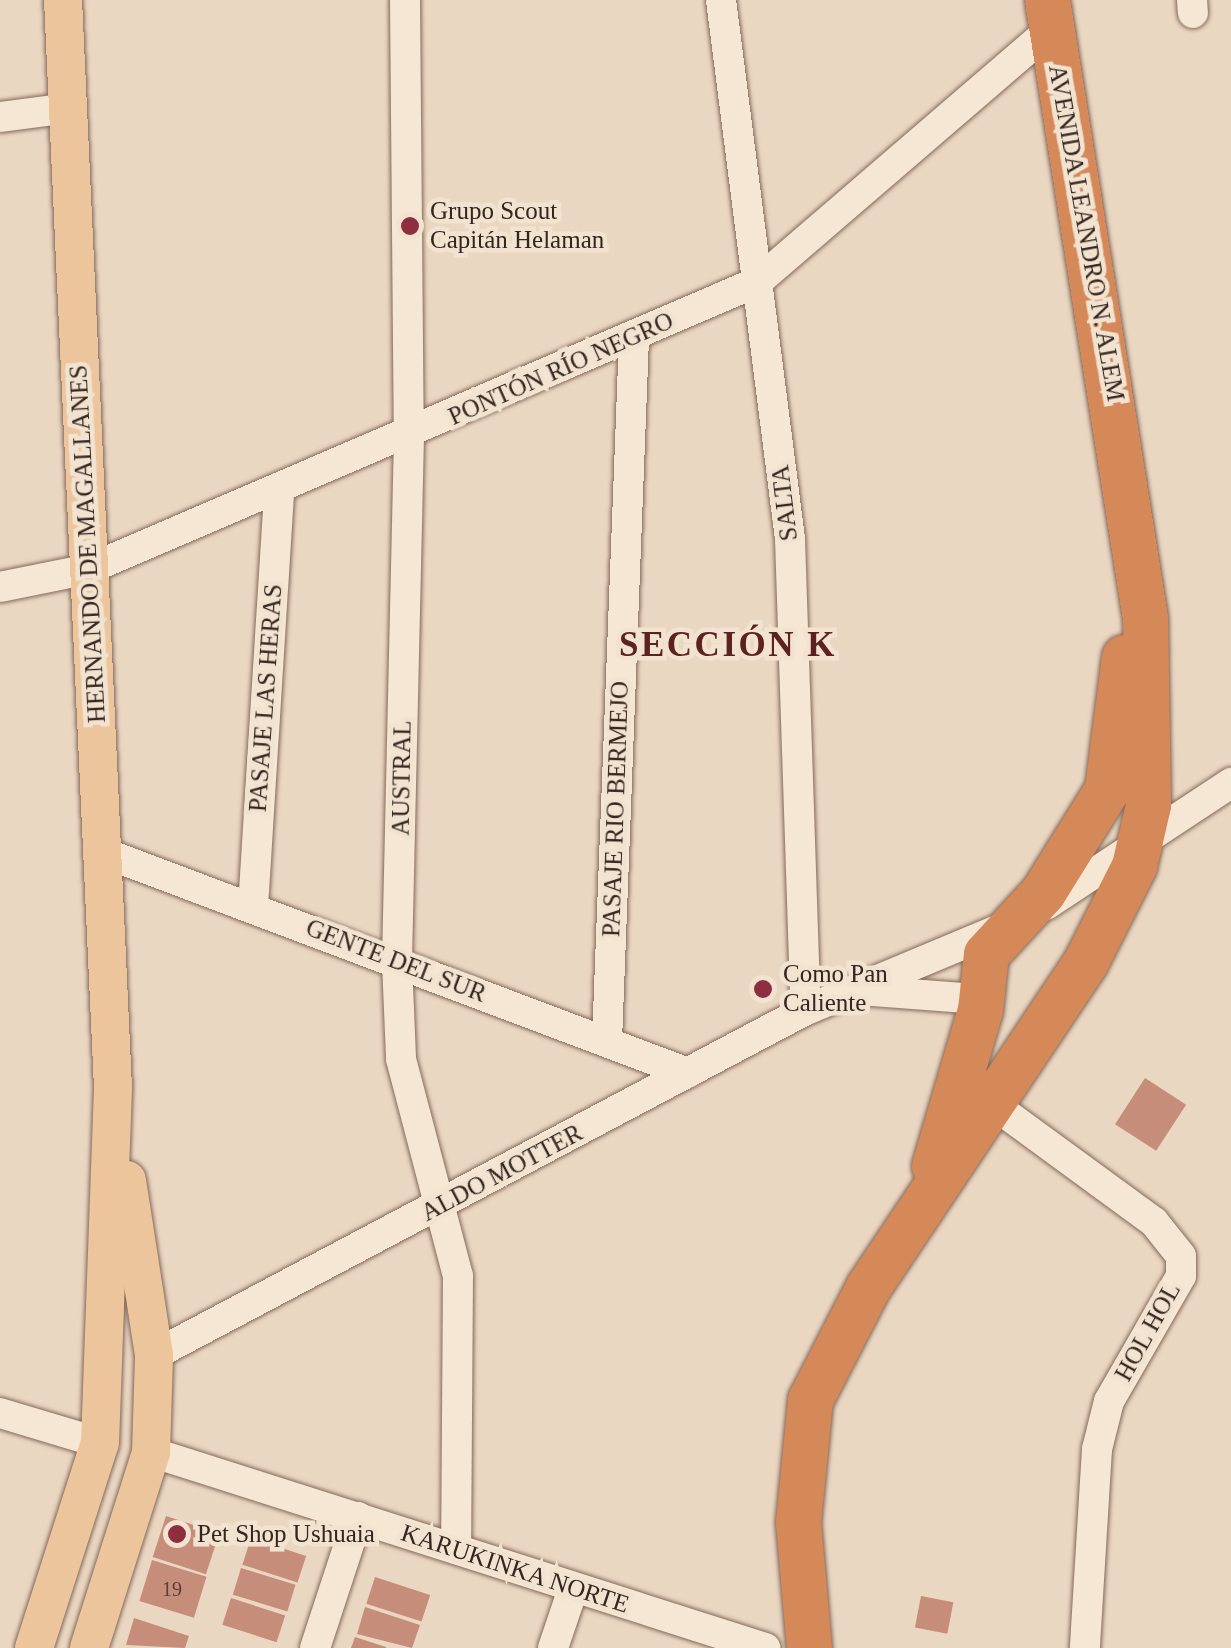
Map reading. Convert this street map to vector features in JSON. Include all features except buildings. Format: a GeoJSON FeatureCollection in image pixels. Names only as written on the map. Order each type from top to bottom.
{"type":"FeatureCollection","features":[{"type":"Feature","properties":{"kind":"highway","name":"AVENIDA LEANDRO N. ALEM"},"geometry":{"type":"LineString","coordinates":[[809,1648],[798,1522],[810,1400],[835,1342],[1085,962],[1141,844],[1153,699],[1124,465],[1049,14]]}},
{"type":"Feature","properties":{"kind":"highway","name":"AVENIDA LEANDRO N. ALEM"},"geometry":{"type":"LineString","coordinates":[[910,1226],[979,1005],[980,968],[1028,913],[1107,789],[1116,746],[1124,465]]}},
{"type":"Feature","properties":{"kind":"highway"},"geometry":{"type":"LineString","coordinates":[[1028,913],[1082,932],[1085,962]]}},
{"type":"Feature","properties":{"kind":"highway"},"geometry":{"type":"LineString","coordinates":[[979,1005],[1010,1026],[1044,1021]]}},
{"type":"Feature","properties":{"kind":"main road","name":"HERNANDO DE MAGALLANES"},"geometry":{"type":"LineString","coordinates":[[34,1648],[100,1443],[113,1088],[63,0]]}},
{"type":"Feature","properties":{"kind":"main road","name":"HERNANDO DE MAGALLANES"},"geometry":{"type":"LineString","coordinates":[[88,1648],[151,1452],[154,1355],[113,1088]]}},
{"type":"Feature","properties":{"kind":"street","name":"AUSTRAL"},"geometry":{"type":"LineString","coordinates":[[405,0],[409,436],[397,962],[401,1060],[443,1205],[458,1276],[456,1549]]}},
{"type":"Feature","properties":{"kind":"street","name":"SALTA"},"geometry":{"type":"LineString","coordinates":[[721,0],[790,540],[806,1010]]}},
{"type":"Feature","properties":{"kind":"street","name":"PONTÓN RÍO NEGRO"},"geometry":{"type":"LineString","coordinates":[[0,586],[89,569],[409,436],[757,282],[1049,14]]}},
{"type":"Feature","properties":{"kind":"street"},"geometry":{"type":"LineString","coordinates":[[0,117],[68,108]]}},
{"type":"Feature","properties":{"kind":"street","name":"PASAJE RIO BERMEJO"},"geometry":{"type":"LineString","coordinates":[[607,1041],[634,337]]}},
{"type":"Feature","properties":{"kind":"street","name":"PASAJE LAS HERAS"},"geometry":{"type":"LineString","coordinates":[[252,907],[279,490]]}},
{"type":"Feature","properties":{"kind":"street","name":"ALDO MOTTER"},"geometry":{"type":"LineString","coordinates":[[154,1355],[806,1010],[1028,913],[1231,783]]}},
{"type":"Feature","properties":{"kind":"street","name":"GENTE DEL SUR"},"geometry":{"type":"LineString","coordinates":[[102,852],[688,1073]]}},
{"type":"Feature","properties":{"kind":"street","name":"ALDO MOTTER"},"geometry":{"type":"LineString","coordinates":[[850,990],[979,1005]]}},
{"type":"Feature","properties":{"kind":"street","name":"HOL HOL"},"geometry":{"type":"LineString","coordinates":[[994,1105],[1154,1222],[1181,1256],[1180,1276],[1110,1401],[1097,1449],[1085,1648]]}},
{"type":"Feature","properties":{"kind":"street"},"geometry":{"type":"LineString","coordinates":[[0,1413],[100,1443]]}},
{"type":"Feature","properties":{"kind":"street","name":"KARUKINKA NORTE"},"geometry":{"type":"LineString","coordinates":[[151,1452],[765,1648]]}},
{"type":"Feature","properties":{"kind":"street"},"geometry":{"type":"LineString","coordinates":[[316,1648],[358,1518]]}},
{"type":"Feature","properties":{"kind":"street"},"geometry":{"type":"LineString","coordinates":[[553,1648],[573,1589]]}},
{"type":"Feature","properties":{"kind":"place","name":"Grupo Scout Capitán Helaman"},"geometry":{"type":"Point","coordinates":[410,226]}},
{"type":"Feature","properties":{"kind":"place","name":"Como Pan Caliente"},"geometry":{"type":"Point","coordinates":[763,989]}},
{"type":"Feature","properties":{"kind":"place","name":"Pet Shop Ushuaia"},"geometry":{"type":"Point","coordinates":[177,1534]}},
{"type":"Feature","properties":{"kind":"district","name":"SECCIÓN K"},"geometry":{"type":"Point","coordinates":[728,645]}}]}
